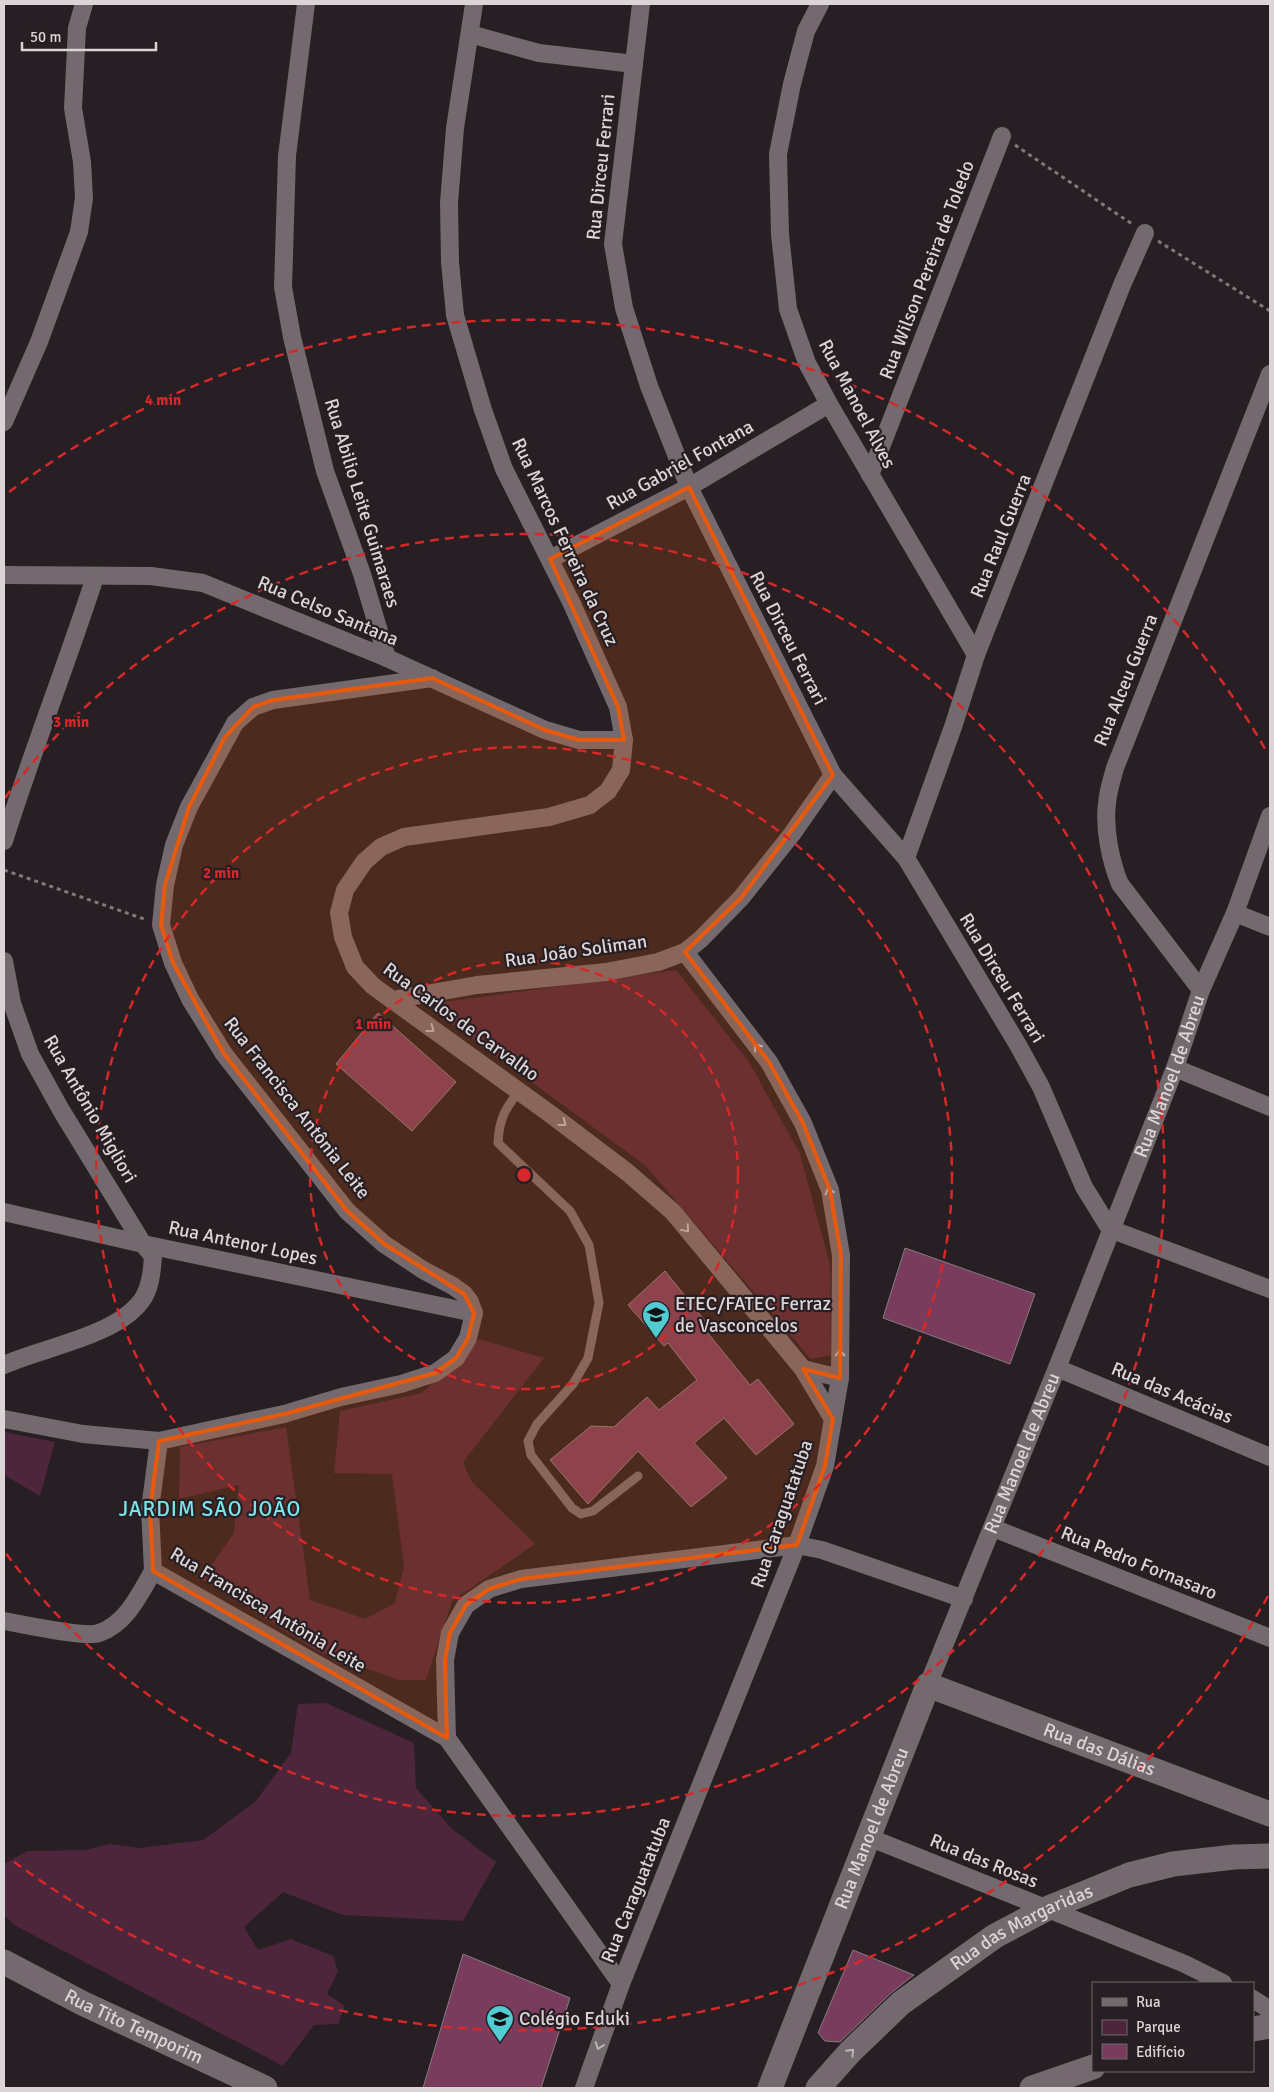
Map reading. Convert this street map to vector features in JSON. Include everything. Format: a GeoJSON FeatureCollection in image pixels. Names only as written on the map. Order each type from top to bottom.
{"type":"FeatureCollection","features":[{"type":"Feature","properties":{"kind":"street"},"geometry":{"type":"LineString","coordinates":[[4,422],[39,342],[79,232],[84,198],[82,162],[73,108],[77,28],[84,4]]}},
{"type":"Feature","properties":{"kind":"street","name":"Rua Abilio Leite Guimaraes"},"geometry":{"type":"LineString","coordinates":[[306,4],[286,156],[283,287],[292,337],[325,471],[362,574],[387,658]]}},
{"type":"Feature","properties":{"kind":"street","name":"Rua Marcos Ferreira da Cruz"},"geometry":{"type":"LineString","coordinates":[[474,4],[455,128],[449,202],[450,262],[455,315],[483,410],[504,469],[550,559],[618,707],[624,740],[620,770]]}},
{"type":"Feature","properties":{"kind":"street","name":"Rua Dirceu Ferrari"},"geometry":{"type":"LineString","coordinates":[[641,4],[613,244],[624,308],[649,386],[688,487],[833,775],[906,858],[1037,1078],[1084,1187],[1110,1228]]}},
{"type":"Feature","properties":{"kind":"street","name":"Rua Manoel Alves"},"geometry":{"type":"LineString","coordinates":[[820,4],[806,31],[792,84],[778,154],[780,225],[788,310],[807,363],[829,404],[976,655]]}},
{"type":"Feature","properties":{"kind":"street"},"geometry":{"type":"LineString","coordinates":[[470,34],[539,53],[634,64]]}},
{"type":"Feature","properties":{"kind":"street","name":"Rua Wilson Pereira de Toledo"},"geometry":{"type":"LineString","coordinates":[[870,475],[1002,136]]}},
{"type":"Feature","properties":{"kind":"street","name":"Rua Raul Guerra"},"geometry":{"type":"LineString","coordinates":[[906,858],[953,727],[976,655],[1122,285],[1145,233]]}},
{"type":"Feature","properties":{"kind":"street","name":"Rua Alceu Guerra"},"geometry":{"type":"LineString","coordinates":[[1201,990],[1120,884],[1107,835],[1107,804],[1114,768],[1270,374]]}},
{"type":"Feature","properties":{"kind":"street","name":"Rua Gabriel Fontana"},"geometry":{"type":"LineString","coordinates":[[550,559],[688,487],[829,404]]}},
{"type":"Feature","properties":{"kind":"street","name":"Rua Celso Santana"},"geometry":{"type":"LineString","coordinates":[[4,575],[151,576],[203,583],[387,658],[545,730],[579,740],[624,740]]}},
{"type":"Feature","properties":{"kind":"street"},"geometry":{"type":"LineString","coordinates":[[4,841],[31,755],[67,661],[95,577]]}},
{"type":"Feature","properties":{"kind":"street","name":"Rua Francisca Antônia Leite"},"geometry":{"type":"LineString","coordinates":[[432,678],[273,700],[252,707],[235,723],[189,807],[174,845],[165,885],[161,926],[173,963],[190,999],[224,1054],[347,1211],[384,1244],[464,1294],[470,1302],[474,1313]]}},
{"type":"Feature","properties":{"kind":"street","name":"Rua Carlos de Carvalho"},"geometry":{"type":"LineString","coordinates":[[620,770],[608,791],[590,805],[549,817],[404,838],[381,847],[364,862],[345,890],[339,913],[343,937],[355,967],[373,986],[519,1091],[627,1172],[672,1212],[803,1369],[833,1419]]}},
{"type":"Feature","properties":{"kind":"street","name":"Rua João Soliman"},"geometry":{"type":"LineString","coordinates":[[392,1000],[477,985],[606,972],[658,962],[685,952],[702,939],[741,898],[792,834],[833,775]]}},
{"type":"Feature","properties":{"kind":"street","name":"Rua Manoel de Abreu"},"geometry":{"type":"LineString","coordinates":[[770,2088],[928,1685],[993,1528],[1110,1228],[1175,1068],[1201,990],[1235,914],[1270,816]]}},
{"type":"Feature","properties":{"kind":"street"},"geometry":{"type":"LineString","coordinates":[[1235,914],[1270,928]]}},
{"type":"Feature","properties":{"kind":"street","name":"Rua Caraguatatuba"},"geometry":{"type":"LineString","coordinates":[[584,2088],[621,1984],[797,1545],[824,1466],[840,1378],[841,1255],[830,1190],[803,1123],[769,1062],[685,952]]}},
{"type":"Feature","properties":{"kind":"street","name":"Rua Antônio Migliori"},"geometry":{"type":"LineString","coordinates":[[4,961],[12,1003],[30,1054],[61,1110],[153,1256],[151,1279],[143,1297],[126,1316],[82,1339],[22,1357],[4,1365]]}},
{"type":"Feature","properties":{"kind":"street"},"geometry":{"type":"LineString","coordinates":[[1175,1068],[1270,1106]]}},
{"type":"Feature","properties":{"kind":"street","name":"Rua Antenor Lopes"},"geometry":{"type":"LineString","coordinates":[[4,1212],[144,1244],[474,1313]]}},
{"type":"Feature","properties":{"kind":"street"},"geometry":{"type":"LineString","coordinates":[[1110,1228],[1270,1289]]}},
{"type":"Feature","properties":{"kind":"street"},"geometry":{"type":"LineString","coordinates":[[4,1418],[83,1434],[159,1441],[284,1414],[341,1397],[401,1384],[435,1373],[456,1358],[468,1338],[474,1313]]}},
{"type":"Feature","properties":{"kind":"street","name":"Rua das Acácias"},"geometry":{"type":"LineString","coordinates":[[1057,1368],[1270,1456]]}},
{"type":"Feature","properties":{"kind":"street"},"geometry":{"type":"LineString","coordinates":[[803,1369],[840,1378]]}},
{"type":"Feature","properties":{"kind":"street","name":"Rua Francisca Antônia Leite"},"geometry":{"type":"LineString","coordinates":[[159,1441],[150,1509],[153,1571],[448,1738]]}},
{"type":"Feature","properties":{"kind":"street","name":"Rua Pedro Fornasaro"},"geometry":{"type":"LineString","coordinates":[[993,1528],[1270,1638]]}},
{"type":"Feature","properties":{"kind":"street"},"geometry":{"type":"LineString","coordinates":[[448,1738],[445,1660],[450,1633],[466,1604],[489,1589],[521,1579],[797,1545],[822,1550],[964,1599]]}},
{"type":"Feature","properties":{"kind":"street"},"geometry":{"type":"LineString","coordinates":[[4,1621],[96,1634],[108,1629],[133,1606],[153,1571]]}},
{"type":"Feature","properties":{"kind":"street","name":"Rua das Dálias"},"geometry":{"type":"LineString","coordinates":[[928,1685],[1270,1814]]}},
{"type":"Feature","properties":{"kind":"street","name":"Rua Caraguatatuba"},"geometry":{"type":"LineString","coordinates":[[448,1738],[621,1984]]}},
{"type":"Feature","properties":{"kind":"street","name":"Rua das Rosas"},"geometry":{"type":"LineString","coordinates":[[868,1837],[1185,1964],[1221,1982]]}},
{"type":"Feature","properties":{"kind":"street","name":"Rua das Margaridas"},"geometry":{"type":"LineString","coordinates":[[818,2088],[850,2052],[902,2003],[994,1936],[1046,1909],[1129,1875],[1173,1864],[1234,1857],[1270,1856]]}},
{"type":"Feature","properties":{"kind":"street","name":"Rua Tito Temporim"},"geometry":{"type":"LineString","coordinates":[[4,1962],[82,2003],[265,2088]]}},
{"type":"Feature","properties":{"kind":"street"},"geometry":{"type":"LineString","coordinates":[[1254,2000],[1270,2010]]}},
{"type":"Feature","properties":{"kind":"street"},"geometry":{"type":"LineString","coordinates":[[1254,2029],[1270,2026]]}},
{"type":"Feature","properties":{"kind":"street"},"geometry":{"type":"LineString","coordinates":[[1045,2086],[1092,2067]]}},
{"type":"Feature","properties":{"kind":"lane"},"geometry":{"type":"LineString","coordinates":[[519,1091],[506,1108],[498,1126],[498,1143],[570,1211],[589,1245],[599,1303],[588,1358],[573,1384],[537,1424],[528,1441],[531,1455],[572,1508],[581,1514],[594,1511],[638,1476]]}},
{"type":"Feature","properties":{"kind":"path"},"geometry":{"type":"LineString","coordinates":[[4,870],[161,926]]}},
{"type":"Feature","properties":{"kind":"highlighted area"},"geometry":{"type":"Polygon","coordinates":[[[689,487],[833,775],[741,898],[685,952],[769,1062],[803,1123],[830,1190],[841,1255],[840,1378],[803,1369],[833,1419],[825,1466],[797,1545],[521,1579],[489,1589],[466,1605],[450,1633],[445,1660],[447,1738],[153,1571],[150,1509],[159,1441],[284,1414],[435,1373],[456,1358],[468,1338],[474,1313],[464,1294],[384,1244],[347,1211],[224,1054],[173,963],[161,925],[165,885],[189,807],[225,737],[253,707],[273,700],[432,678],[545,730],[579,740],[624,740],[618,707],[550,559],[689,487]]]}},
{"type":"Feature","properties":{"kind":"green space"},"geometry":{"type":"Polygon","coordinates":[[[676,970],[749,1062],[800,1154],[830,1265],[831,1355],[811,1359],[646,1166],[439,1014],[444,1002],[676,970]]]}},
{"type":"Feature","properties":{"kind":"green space"},"geometry":{"type":"Polygon","coordinates":[[[479,1339],[544,1358],[463,1462],[471,1481],[535,1544],[452,1601],[426,1680],[399,1680],[317,1651],[202,1579],[234,1533],[239,1485],[179,1499],[180,1447],[286,1427],[310,1600],[365,1619],[395,1603],[404,1567],[392,1474],[334,1473],[340,1411],[422,1393],[479,1339]]]}},
{"type":"Feature","properties":{"kind":"green space"},"geometry":{"type":"Polygon","coordinates":[[[4,1432],[55,1442],[40,1496],[4,1475],[4,1432]]]}},
{"type":"Feature","properties":{"kind":"green space"},"geometry":{"type":"Polygon","coordinates":[[[326,1703],[414,1743],[416,1788],[452,1829],[496,1862],[463,1921],[343,1915],[283,1892],[244,1927],[258,1950],[291,1939],[333,1956],[338,1971],[327,1994],[345,2006],[338,2024],[314,2025],[283,2066],[14,1925],[4,1915],[4,1864],[27,1851],[86,1850],[109,1844],[140,1848],[203,1840],[255,1802],[291,1753],[298,1704],[326,1703]]]}},
{"type":"Feature","properties":{"kind":"building"},"geometry":{"type":"Polygon","coordinates":[[[378,1013],[456,1082],[412,1131],[336,1064],[378,1013]]]}},
{"type":"Feature","properties":{"kind":"building"},"geometry":{"type":"Polygon","coordinates":[[[905,1248],[1035,1294],[1010,1364],[883,1318],[905,1248]]]}},
{"type":"Feature","properties":{"kind":"building"},"geometry":{"type":"Polygon","coordinates":[[[665,1271],[706,1322],[702,1326],[750,1385],[758,1379],[794,1424],[756,1455],[724,1418],[694,1443],[727,1478],[691,1507],[638,1451],[588,1504],[550,1460],[591,1426],[614,1427],[647,1397],[659,1410],[697,1380],[668,1343],[664,1346],[628,1305],[665,1271]]]}},
{"type":"Feature","properties":{"kind":"building"},"geometry":{"type":"Polygon","coordinates":[[[853,1950],[914,1975],[891,1993],[840,2042],[825,2041],[818,2033],[853,1950]]]}},
{"type":"Feature","properties":{"kind":"building","name":"Colégio Eduki"},"geometry":{"type":"Polygon","coordinates":[[[463,1954],[570,1998],[541,2088],[423,2088],[463,1954]]]}},
{"type":"Feature","properties":{"kind":"place","name":"ETEC/FATEC Ferraz de Vasconcelos"},"geometry":{"type":"Point","coordinates":[656,1339]}},
{"type":"Feature","properties":{"kind":"place","name":"Colégio Eduki"},"geometry":{"type":"Point","coordinates":[500,2043]}},
{"type":"Feature","properties":{"kind":"district","name":"JARDIM SÃO JOÃO"},"geometry":{"type":"Point","coordinates":[210,1509]}}]}
